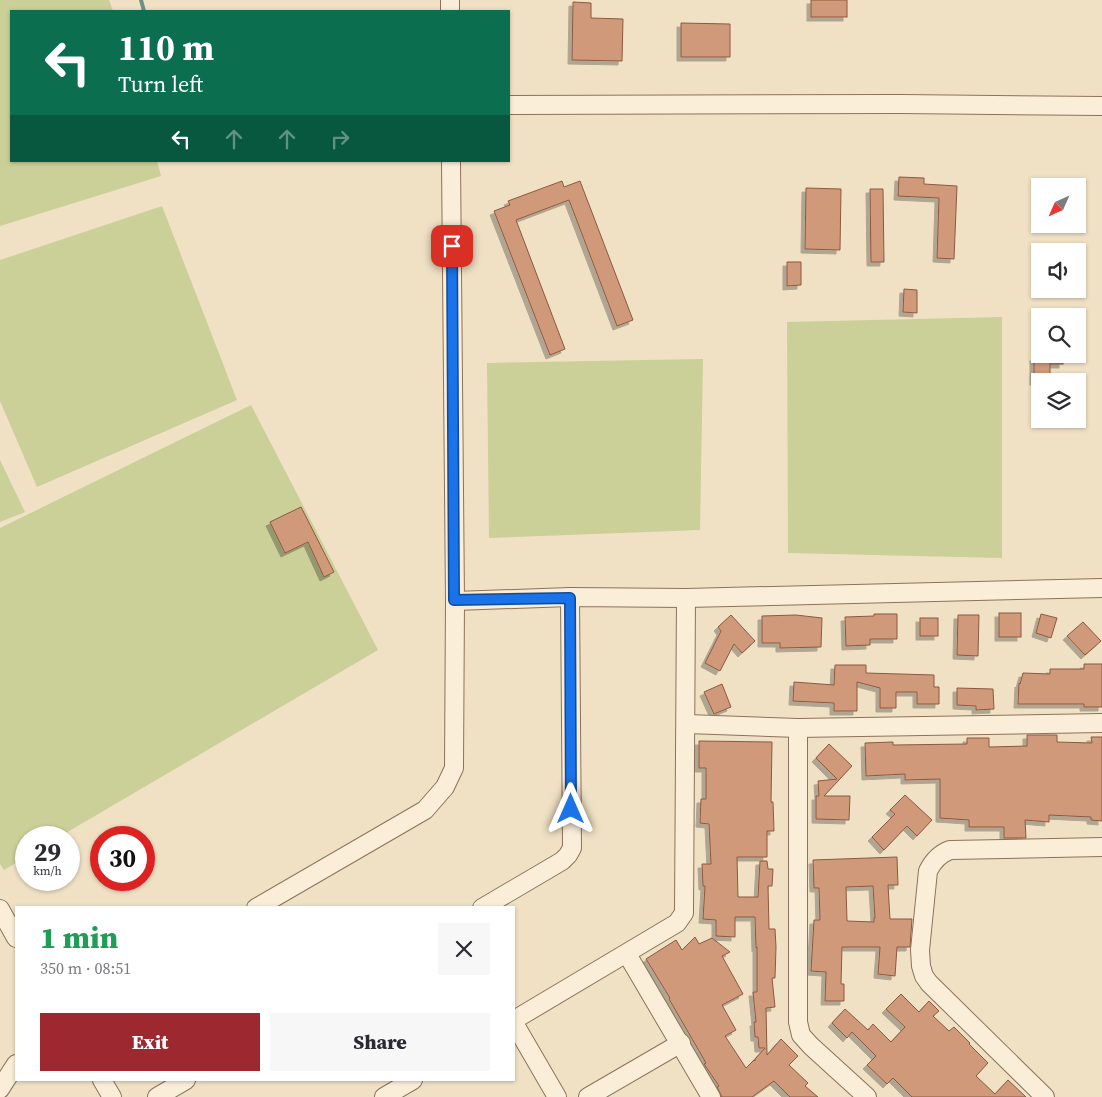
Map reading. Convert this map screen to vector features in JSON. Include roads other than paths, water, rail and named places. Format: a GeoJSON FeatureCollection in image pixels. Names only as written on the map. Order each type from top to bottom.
{"type":"FeatureCollection","features":[{"type":"Feature","properties":{"kind":"street"},"geometry":{"type":"LineString","coordinates":[[510,105],[901,104],[1102,106]]}},
{"type":"Feature","properties":{"kind":"street"},"geometry":{"type":"LineString","coordinates":[[259,906],[424,810],[445,787],[454,768],[451,162]]}},
{"type":"Feature","properties":{"kind":"street"},"geometry":{"type":"LineString","coordinates":[[454,600],[686,598],[1102,588]]}},
{"type":"Feature","properties":{"kind":"street"},"geometry":{"type":"LineString","coordinates":[[485,906],[562,861],[572,848],[570,598]]}},
{"type":"Feature","properties":{"kind":"street"},"geometry":{"type":"LineString","coordinates":[[515,1021],[677,923],[684,913],[687,724],[686,598]]}},
{"type":"Feature","properties":{"kind":"street"},"geometry":{"type":"LineString","coordinates":[[687,724],[798,728],[1102,723]]}},
{"type":"Feature","properties":{"kind":"street"},"geometry":{"type":"LineString","coordinates":[[798,728],[798,1022],[802,1035],[811,1046],[867,1097]]}},
{"type":"Feature","properties":{"kind":"street"},"geometry":{"type":"LineString","coordinates":[[1045,1097],[924,976],[920,950],[928,871],[934,860],[942,853],[950,850],[1102,847]]}},
{"type":"Feature","properties":{"kind":"street"},"geometry":{"type":"LineString","coordinates":[[0,909],[15,936]]}},
{"type":"Feature","properties":{"kind":"street"},"geometry":{"type":"LineString","coordinates":[[627,954],[712,1097]]}},
{"type":"Feature","properties":{"kind":"street"},"geometry":{"type":"LineString","coordinates":[[515,1024],[557,1097]]}},
{"type":"Feature","properties":{"kind":"street"},"geometry":{"type":"LineString","coordinates":[[588,1097],[681,1043]]}},
{"type":"Feature","properties":{"kind":"street"},"geometry":{"type":"LineString","coordinates":[[0,1089],[15,1066]]}},
{"type":"Feature","properties":{"kind":"street"},"geometry":{"type":"LineString","coordinates":[[103,1081],[112,1097]]}},
{"type":"Feature","properties":{"kind":"street"},"geometry":{"type":"LineString","coordinates":[[157,1097],[184,1081]]}},
{"type":"Feature","properties":{"kind":"street"},"geometry":{"type":"LineString","coordinates":[[384,1097],[408,1088]]}},
{"type":"Feature","properties":{"kind":"waterway"},"geometry":{"type":"LineString","coordinates":[[141,0],[144,10]]}}]}
